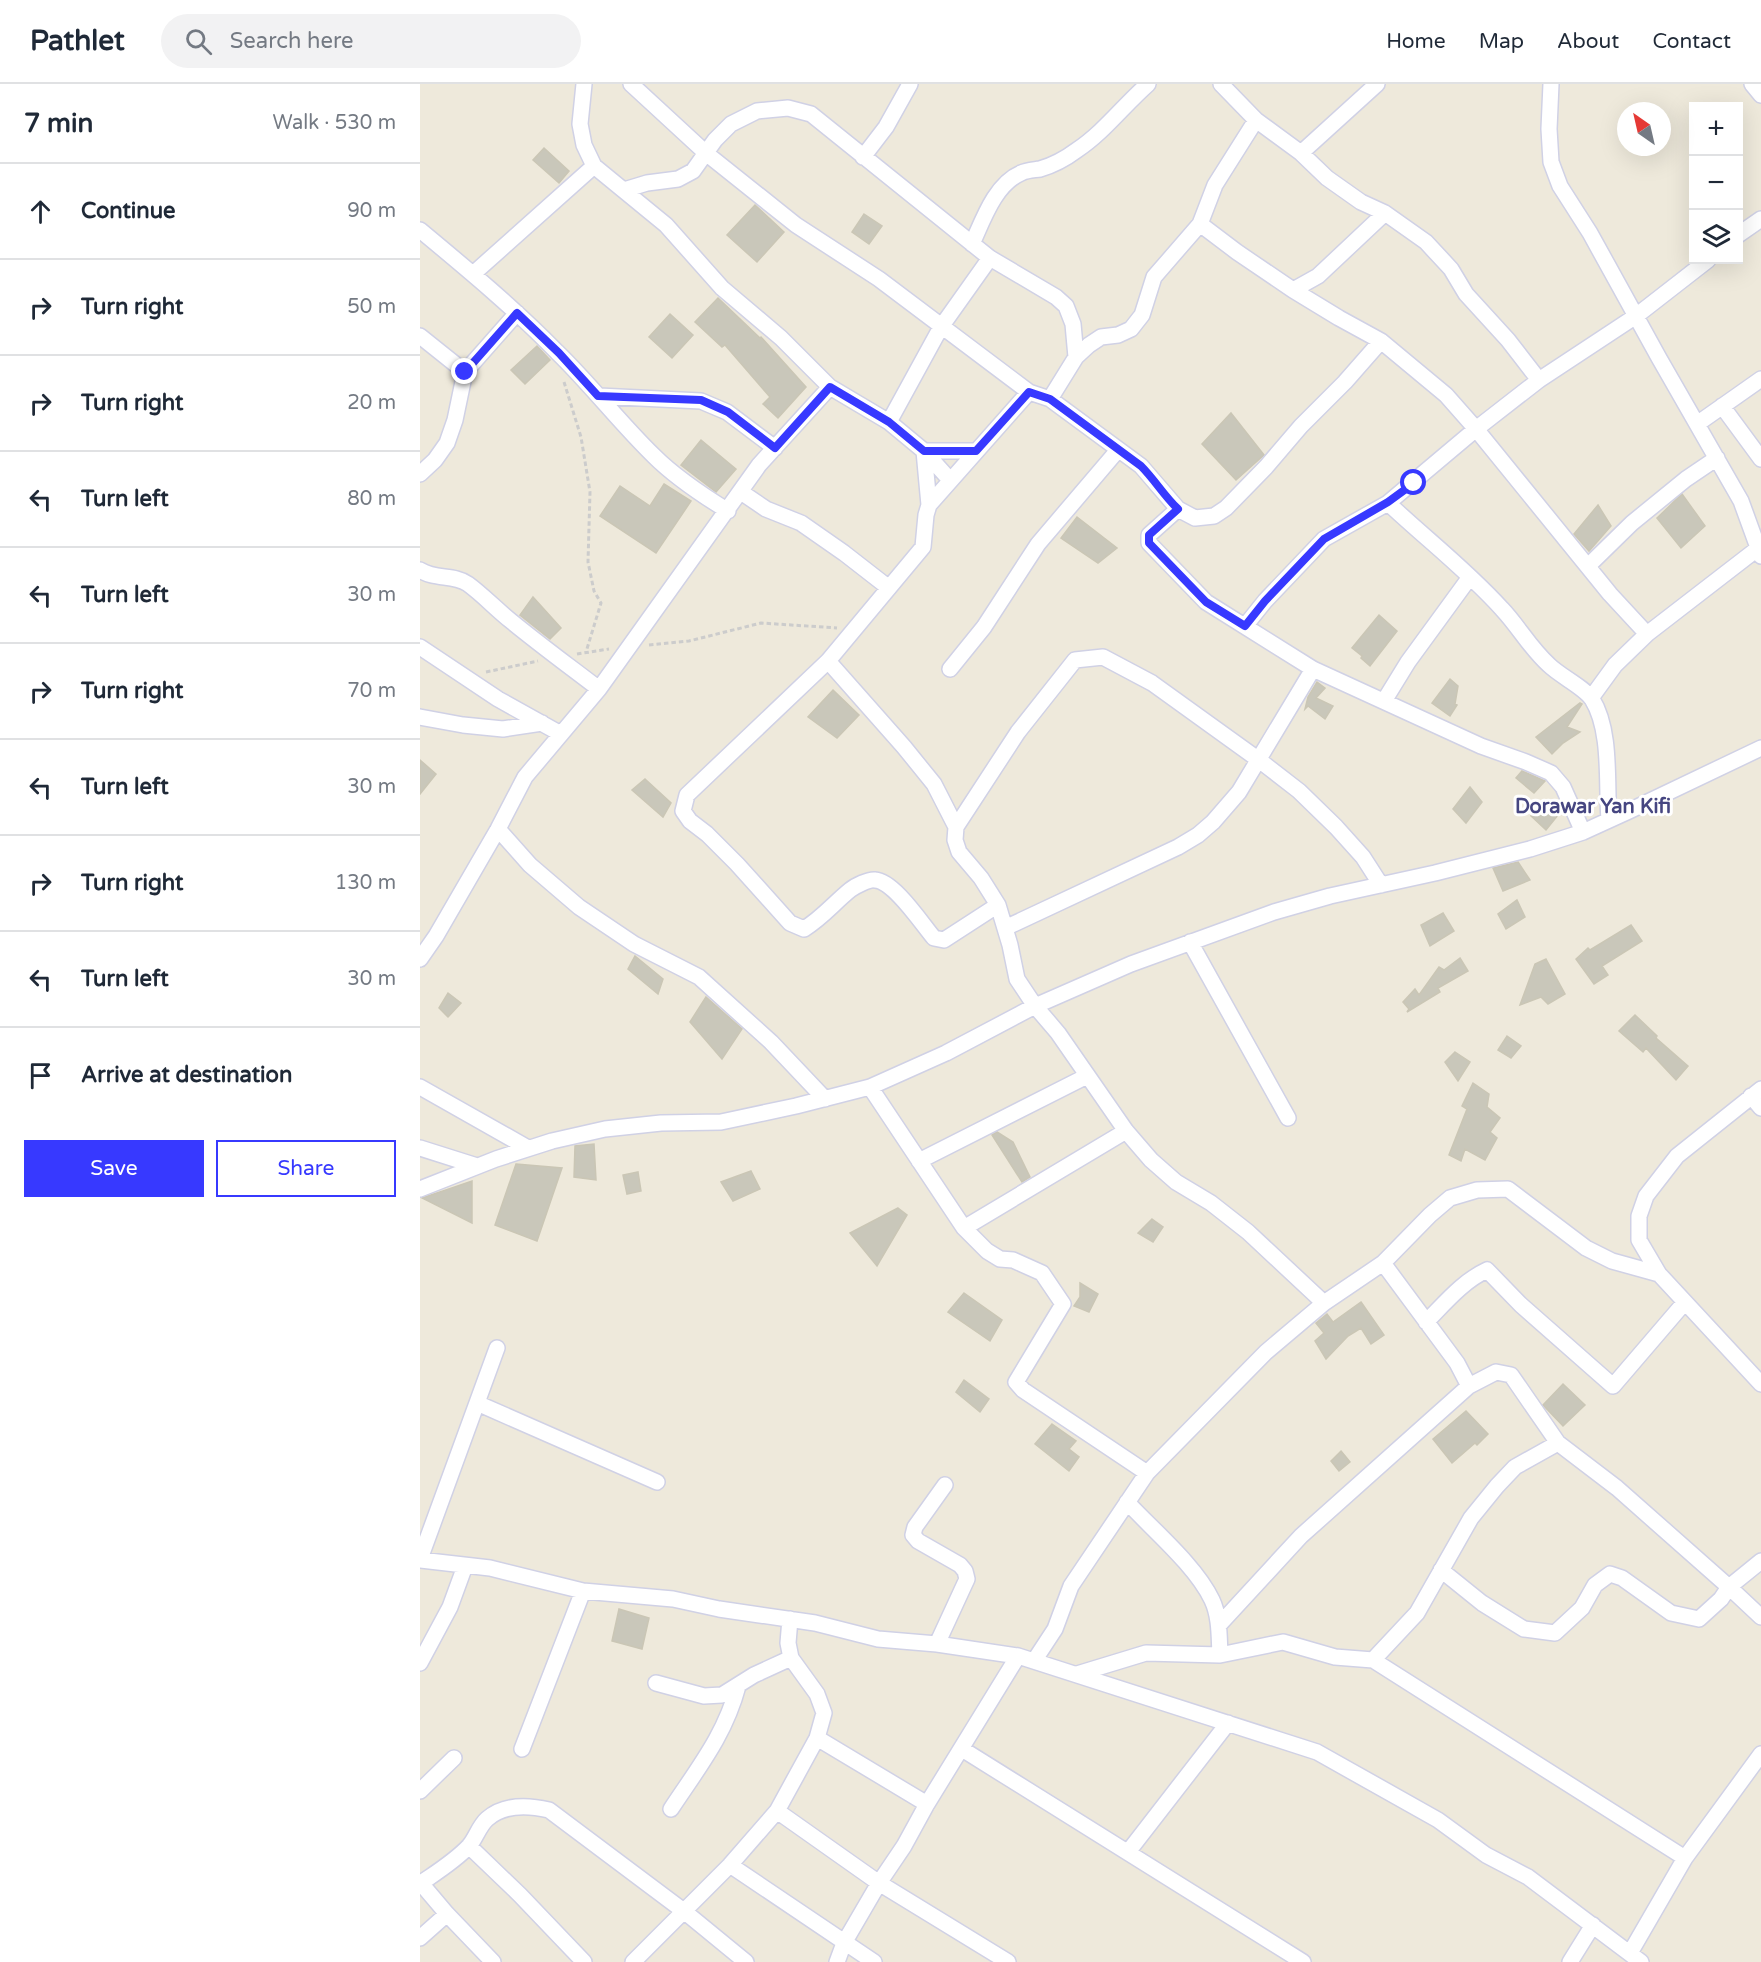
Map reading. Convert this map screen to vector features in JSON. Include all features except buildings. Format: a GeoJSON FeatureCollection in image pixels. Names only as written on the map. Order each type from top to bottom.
{"type":"FeatureCollection","features":[{"type":"Feature","properties":{"kind":"street"},"geometry":{"type":"LineString","coordinates":[[584,84],[580,124],[584,145],[594,166],[666,225],[722,288],[781,338],[830,387],[889,422],[924,451],[950,480]]}},
{"type":"Feature","properties":{"kind":"street"},"geometry":{"type":"LineString","coordinates":[[631,84],[707,154],[796,225],[879,279],[1029,392],[1050,399],[1146,472],[1178,509],[1195,518],[1214,516],[1226,508],[1345,382],[1381,340]]}},
{"type":"Feature","properties":{"kind":"street"},"geometry":{"type":"LineString","coordinates":[[863,157],[886,127],[910,84]]}},
{"type":"Feature","properties":{"kind":"street"},"geometry":{"type":"LineString","coordinates":[[972,244],[993,201],[1005,184],[1021,173],[1057,163],[1078,150],[1104,129],[1125,104],[1148,84]]}},
{"type":"Feature","properties":{"kind":"street"},"geometry":{"type":"LineString","coordinates":[[1221,84],[1256,120],[1302,153],[1327,178],[1361,202],[1385,213],[1426,242],[1451,269],[1466,294],[1508,340],[1539,380]]}},
{"type":"Feature","properties":{"kind":"street"},"geometry":{"type":"LineString","coordinates":[[1302,153],[1377,84]]}},
{"type":"Feature","properties":{"kind":"street"},"geometry":{"type":"LineString","coordinates":[[1551,84],[1549,129],[1551,162],[1560,186],[1590,233],[1741,501],[1760,550],[1647,634],[1615,665],[1591,698]]}},
{"type":"Feature","properties":{"kind":"street"},"geometry":{"type":"LineString","coordinates":[[1752,84],[1761,95]]}},
{"type":"Feature","properties":{"kind":"street"},"geometry":{"type":"LineString","coordinates":[[624,190],[647,183],[678,179],[693,171],[715,140],[731,124],[757,111],[788,108],[811,114],[990,258],[1056,297],[1066,306],[1073,324],[1076,357]]}},
{"type":"Feature","properties":{"kind":"street"},"geometry":{"type":"LineString","coordinates":[[1050,399],[1076,357],[1101,338],[1118,335],[1131,329],[1142,315],[1154,277],[1200,224],[1215,185],[1256,120]]}},
{"type":"Feature","properties":{"kind":"street"},"geometry":{"type":"LineString","coordinates":[[473,274],[594,166]]}},
{"type":"Feature","properties":{"kind":"street"},"geometry":{"type":"LineString","coordinates":[[1293,290],[1318,276],[1385,213]]}},
{"type":"Feature","properties":{"kind":"street"},"geometry":{"type":"LineString","coordinates":[[1743,232],[1761,219]]}},
{"type":"Feature","properties":{"kind":"street"},"geometry":{"type":"LineString","coordinates":[[1200,224],[1293,290],[1381,340],[1446,395],[1476,429],[1550,523],[1647,634]]}},
{"type":"Feature","properties":{"kind":"street"},"geometry":{"type":"LineString","coordinates":[[420,230],[473,274],[559,353],[655,457],[698,492],[728,511]]}},
{"type":"Feature","properties":{"kind":"street"},"geometry":{"type":"LineString","coordinates":[[889,422],[941,327],[990,258]]}},
{"type":"Feature","properties":{"kind":"street"},"geometry":{"type":"LineString","coordinates":[[1245,626],[1265,601],[1324,539],[1388,502],[1539,380],[1636,316],[1703,264]]}},
{"type":"Feature","properties":{"kind":"street"},"geometry":{"type":"LineString","coordinates":[[420,474],[435,460],[447,443],[455,420],[465,372],[517,313]]}},
{"type":"Feature","properties":{"kind":"street"},"geometry":{"type":"LineString","coordinates":[[420,336],[465,372]]}},
{"type":"Feature","properties":{"kind":"street"},"geometry":{"type":"LineString","coordinates":[[1697,424],[1761,379]]}},
{"type":"Feature","properties":{"kind":"street"},"geometry":{"type":"LineString","coordinates":[[420,959],[436,936],[498,829],[525,777],[599,689],[759,465],[830,387]]}},
{"type":"Feature","properties":{"kind":"street"},"geometry":{"type":"LineString","coordinates":[[929,505],[1029,392]]}},
{"type":"Feature","properties":{"kind":"street"},"geometry":{"type":"LineString","coordinates":[[598,396],[701,400],[728,412],[775,448]]}},
{"type":"Feature","properties":{"kind":"street"},"geometry":{"type":"LineString","coordinates":[[1722,406],[1761,459]]}},
{"type":"Feature","properties":{"kind":"street"},"geometry":{"type":"LineString","coordinates":[[950,669],[984,627],[1038,544],[1118,450]]}},
{"type":"Feature","properties":{"kind":"street"},"geometry":{"type":"LineString","coordinates":[[924,451],[976,451]]}},
{"type":"Feature","properties":{"kind":"street"},"geometry":{"type":"LineString","coordinates":[[924,451],[929,505],[923,547],[828,661],[687,795],[683,811],[690,821],[707,834],[737,864],[790,923],[804,929],[819,920],[852,888],[874,879],[883,882],[899,896],[933,938],[944,940],[998,905]]}},
{"type":"Feature","properties":{"kind":"street"},"geometry":{"type":"LineString","coordinates":[[1588,566],[1632,523],[1717,458]]}},
{"type":"Feature","properties":{"kind":"street"},"geometry":{"type":"LineString","coordinates":[[741,492],[766,509],[801,524],[844,553],[889,588]]}},
{"type":"Feature","properties":{"kind":"street"},"geometry":{"type":"LineString","coordinates":[[1388,502],[1503,609],[1549,665],[1591,698],[1598,715],[1608,758],[1606,790],[1609,820]]}},
{"type":"Feature","properties":{"kind":"street"},"geometry":{"type":"LineString","coordinates":[[1178,509],[1149,535],[1149,543],[1206,602],[1313,669],[1481,746],[1551,773],[1563,787],[1583,831]]}},
{"type":"Feature","properties":{"kind":"street"},"geometry":{"type":"LineString","coordinates":[[420,570],[426,574],[459,579],[469,585],[599,689]]}},
{"type":"Feature","properties":{"kind":"street"},"geometry":{"type":"LineString","coordinates":[[1384,701],[1408,662],[1470,577]]}},
{"type":"Feature","properties":{"kind":"street"},"geometry":{"type":"LineString","coordinates":[[420,647],[498,699],[561,734]]}},
{"type":"Feature","properties":{"kind":"street"},"geometry":{"type":"LineString","coordinates":[[1324,1303],[1248,1232],[1211,1203],[1176,1182],[1151,1161],[1126,1131],[1058,1033],[1035,1006],[1017,979],[998,905],[981,878],[960,852],[955,840],[956,827],[1018,732],[1075,660],[1103,657],[1152,683],[1299,791],[1363,857],[1381,885]]}},
{"type":"Feature","properties":{"kind":"street"},"geometry":{"type":"LineString","coordinates":[[828,661],[934,784],[956,827]]}},
{"type":"Feature","properties":{"kind":"street"},"geometry":{"type":"LineString","coordinates":[[1005,928],[1178,847],[1198,835],[1213,822],[1239,792],[1313,669]]}},
{"type":"Feature","properties":{"kind":"street"},"geometry":{"type":"LineString","coordinates":[[420,717],[503,729],[542,723]]}},
{"type":"Feature","properties":{"kind":"street"},"geometry":{"type":"LineString","coordinates":[[420,1189],[528,1148],[605,1129],[721,1122],[870,1087],[946,1053],[1035,1006],[1131,964],[1285,909],[1330,896],[1530,849],[1583,831],[1761,748]]}},
{"type":"Feature","properties":{"kind":"street"},"geometry":{"type":"LineString","coordinates":[[498,829],[530,865],[579,907],[634,944],[699,977],[771,1042],[825,1099]]}},
{"type":"Feature","properties":{"kind":"street"},"geometry":{"type":"LineString","coordinates":[[1190,942],[1288,1118]]}},
{"type":"Feature","properties":{"kind":"street"},"geometry":{"type":"LineString","coordinates":[[919,1161],[1087,1076]]}},
{"type":"Feature","properties":{"kind":"street"},"geometry":{"type":"LineString","coordinates":[[420,1087],[528,1148]]}},
{"type":"Feature","properties":{"kind":"street"},"geometry":{"type":"LineString","coordinates":[[870,1087],[964,1228],[993,1255],[1000,1259],[1026,1264],[1042,1273],[1063,1304],[1016,1382],[1023,1390],[1147,1473]]}},
{"type":"Feature","properties":{"kind":"street"},"geometry":{"type":"LineString","coordinates":[[1758,1098],[1677,1156],[1646,1196],[1639,1216],[1639,1240],[1659,1274],[1761,1384]]}},
{"type":"Feature","properties":{"kind":"street"},"geometry":{"type":"LineString","coordinates":[[964,1228],[1126,1131]]}},
{"type":"Feature","properties":{"kind":"street"},"geometry":{"type":"LineString","coordinates":[[420,1148],[477,1166]]}},
{"type":"Feature","properties":{"kind":"street"},"geometry":{"type":"LineString","coordinates":[[1034,1661],[1055,1629],[1071,1586],[1147,1473],[1266,1352],[1324,1303],[1383,1263],[1450,1198],[1477,1190],[1508,1189],[1586,1248],[1612,1261],[1659,1274]]}},
{"type":"Feature","properties":{"kind":"street"},"geometry":{"type":"LineString","coordinates":[[1383,1263],[1457,1364],[1469,1386]]}},
{"type":"Feature","properties":{"kind":"street"},"geometry":{"type":"LineString","coordinates":[[1426,1322],[1457,1292],[1487,1270],[1521,1305],[1613,1386],[1685,1302]]}},
{"type":"Feature","properties":{"kind":"street"},"geometry":{"type":"LineString","coordinates":[[497,1348],[420,1560],[490,1569],[583,1591],[673,1599],[719,1609],[815,1623],[878,1639],[937,1644],[1018,1656],[1317,1752],[1438,1820],[1485,1856],[1528,1877],[1636,1957],[1685,1858],[1761,1754]]}},
{"type":"Feature","properties":{"kind":"street"},"geometry":{"type":"LineString","coordinates":[[1219,1625],[1300,1536],[1469,1386],[1496,1372],[1511,1375],[1558,1443],[1617,1488],[1761,1617]]}},
{"type":"Feature","properties":{"kind":"street"},"geometry":{"type":"LineString","coordinates":[[477,1403],[657,1482]]}},
{"type":"Feature","properties":{"kind":"street"},"geometry":{"type":"LineString","coordinates":[[1373,1660],[1417,1613],[1471,1518],[1497,1486],[1515,1467],[1558,1443]]}},
{"type":"Feature","properties":{"kind":"street"},"geometry":{"type":"LineString","coordinates":[[937,1644],[967,1579],[960,1565],[918,1541],[913,1535],[915,1527],[945,1485]]}},
{"type":"Feature","properties":{"kind":"street"},"geometry":{"type":"LineString","coordinates":[[1127,1502],[1195,1574],[1212,1600],[1219,1625],[1220,1655]]}},
{"type":"Feature","properties":{"kind":"street"},"geometry":{"type":"LineString","coordinates":[[1441,1570],[1482,1603],[1524,1629],[1555,1633],[1582,1608],[1595,1585],[1610,1574],[1622,1578],[1671,1613],[1699,1619],[1721,1599],[1729,1587],[1761,1561]]}},
{"type":"Feature","properties":{"kind":"street"},"geometry":{"type":"LineString","coordinates":[[420,1663],[450,1607],[465,1566]]}},
{"type":"Feature","properties":{"kind":"street"},"geometry":{"type":"LineString","coordinates":[[522,1749],[583,1591]]}},
{"type":"Feature","properties":{"kind":"street"},"geometry":{"type":"LineString","coordinates":[[633,1962],[730,1865],[777,1811],[817,1738],[824,1713],[817,1694],[791,1658],[788,1643],[790,1619]]}},
{"type":"Feature","properties":{"kind":"street"},"geometry":{"type":"LineString","coordinates":[[1077,1674],[1146,1653],[1220,1655],[1283,1642],[1335,1657],[1373,1660],[1685,1858]]}},
{"type":"Feature","properties":{"kind":"street"},"geometry":{"type":"LineString","coordinates":[[837,1962],[844,1943],[879,1883],[904,1846],[927,1804],[1018,1656]]}},
{"type":"Feature","properties":{"kind":"street"},"geometry":{"type":"LineString","coordinates":[[656,1683],[704,1696],[722,1695],[754,1675],[791,1658]]}},
{"type":"Feature","properties":{"kind":"street"},"geometry":{"type":"LineString","coordinates":[[670,1809],[721,1733],[738,1686]]}},
{"type":"Feature","properties":{"kind":"street"},"geometry":{"type":"LineString","coordinates":[[1128,1852],[1228,1723]]}},
{"type":"Feature","properties":{"kind":"street"},"geometry":{"type":"LineString","coordinates":[[817,1738],[927,1804]]}},
{"type":"Feature","properties":{"kind":"street"},"geometry":{"type":"LineString","coordinates":[[962,1749],[1303,1962]]}},
{"type":"Feature","properties":{"kind":"street"},"geometry":{"type":"LineString","coordinates":[[420,1791],[454,1758]]}},
{"type":"Feature","properties":{"kind":"street"},"geometry":{"type":"LineString","coordinates":[[493,1962],[421,1883],[440,1871],[469,1845],[487,1819],[507,1809],[527,1805],[549,1810],[685,1912],[746,1962]]}},
{"type":"Feature","properties":{"kind":"street"},"geometry":{"type":"LineString","coordinates":[[777,1811],[879,1883],[1008,1962]]}},
{"type":"Feature","properties":{"kind":"street"},"geometry":{"type":"LineString","coordinates":[[469,1845],[584,1962]]}},
{"type":"Feature","properties":{"kind":"street"},"geometry":{"type":"LineString","coordinates":[[730,1865],[874,1962]]}},
{"type":"Feature","properties":{"kind":"street"},"geometry":{"type":"LineString","coordinates":[[420,1938],[447,1914]]}},
{"type":"Feature","properties":{"kind":"street"},"geometry":{"type":"LineString","coordinates":[[1570,1962],[1593,1925]]}},
{"type":"Feature","properties":{"kind":"path"},"geometry":{"type":"LineString","coordinates":[[564,378],[581,436],[590,492],[588,562],[594,591],[601,603],[584,658]]}},
{"type":"Feature","properties":{"kind":"path"},"geometry":{"type":"LineString","coordinates":[[647,645],[689,641],[760,623],[837,628]]}},
{"type":"Feature","properties":{"kind":"path"},"geometry":{"type":"LineString","coordinates":[[573,654],[615,648]]}},
{"type":"Feature","properties":{"kind":"path"},"geometry":{"type":"LineString","coordinates":[[481,673],[542,660]]}},
{"type":"Feature","properties":{"kind":"district","name":"Dorawar Yan Kifi"},"geometry":{"type":"Point","coordinates":[1593,806]}},
{"type":"Feature","properties":{"kind":"route"},"geometry":{"type":"LineString","coordinates":[[465,372],[517,313],[559,353],[598,396],[701,400],[728,412],[775,448],[830,387],[889,422],[924,451],[976,451],[1029,392],[1050,399],[1141,466],[1152,477],[1178,509],[1149,535],[1149,543],[1206,602],[1245,626],[1265,601],[1324,539],[1388,502],[1414,483]]}}]}
